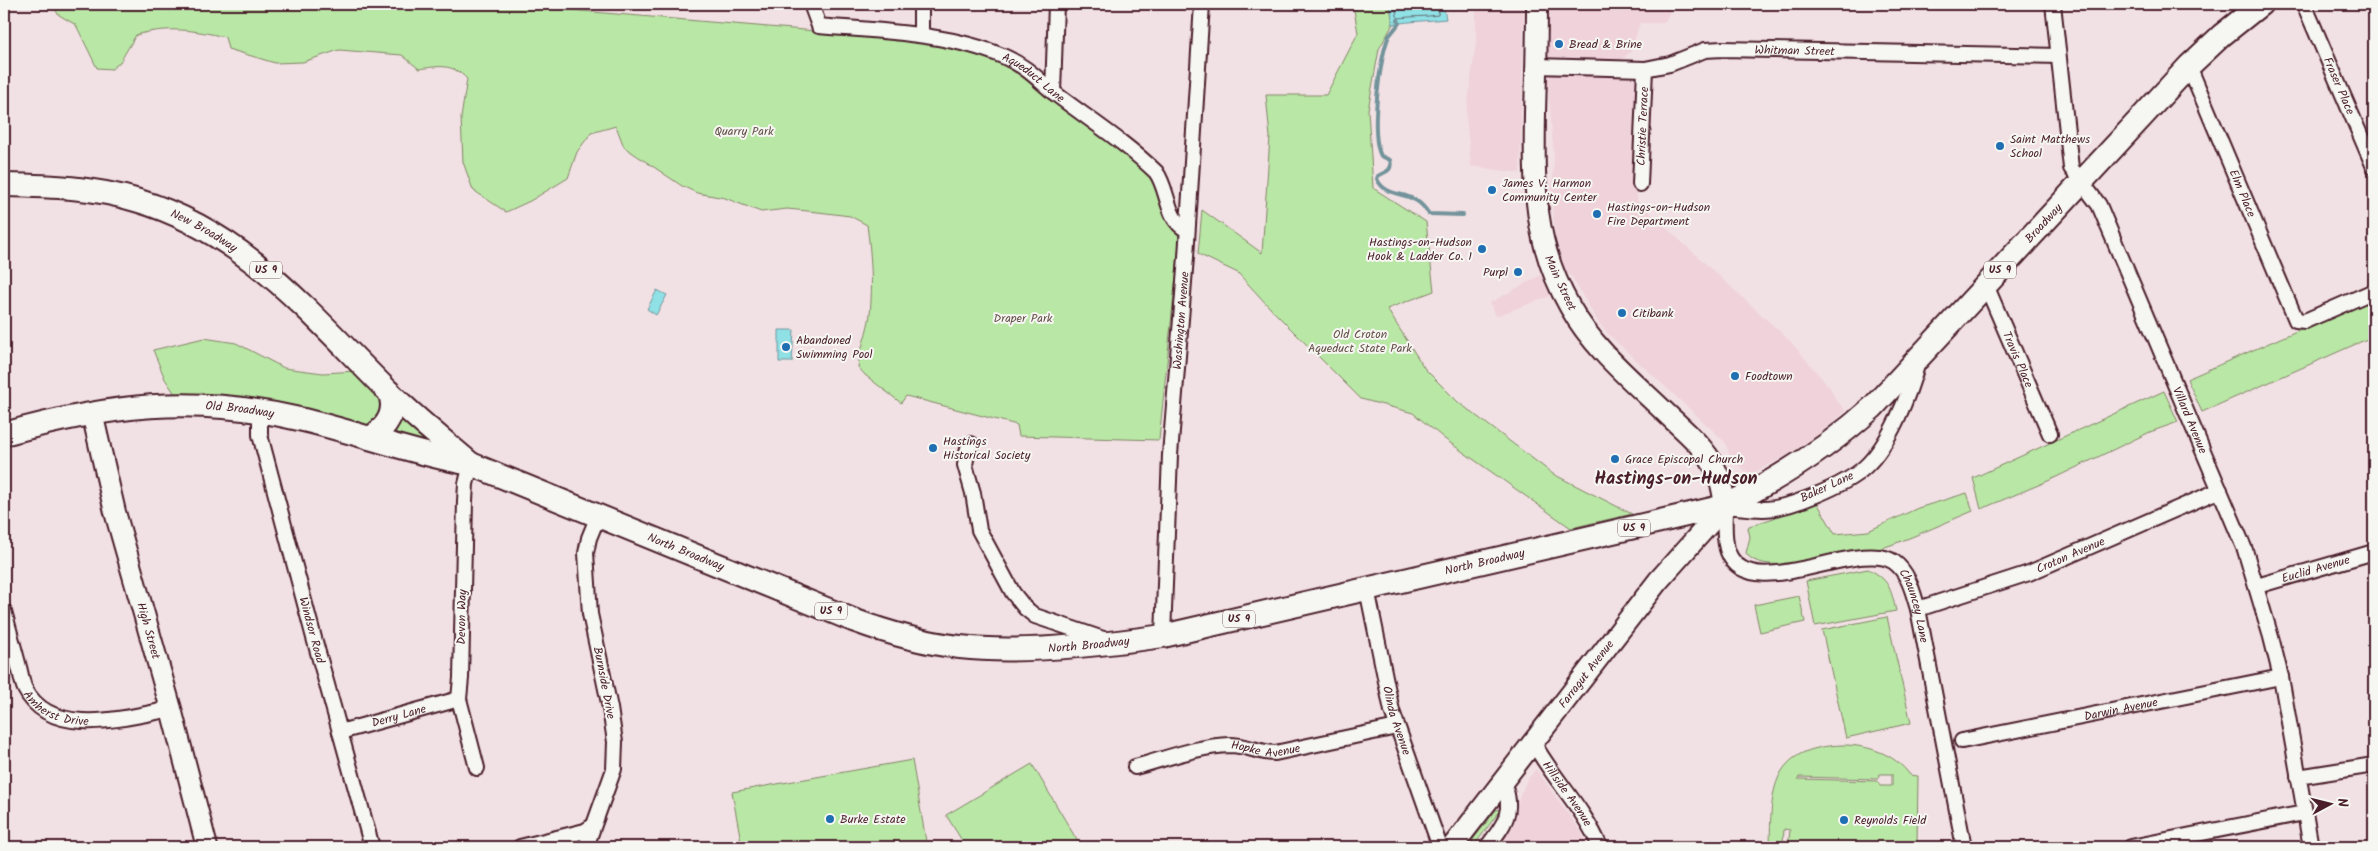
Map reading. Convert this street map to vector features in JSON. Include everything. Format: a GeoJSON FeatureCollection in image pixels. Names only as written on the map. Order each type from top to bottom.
{"type":"FeatureCollection","features":[{"type":"Feature","properties":{"kind":"main road","name":"Broadway"},"geometry":{"type":"LineString","coordinates":[[1725,506],[1783,475],[1833,442],[1873,407],[2189,66],[2222,35],[2260,4]]}},
{"type":"Feature","properties":{"kind":"main road","name":"New Broadway"},"geometry":{"type":"LineString","coordinates":[[4,185],[76,188],[107,193],[155,206],[200,226],[242,251],[278,281],[389,392],[472,464]]}},
{"type":"Feature","properties":{"kind":"main road"},"geometry":{"type":"LineString","coordinates":[[370,438],[382,429],[390,418],[393,400],[389,392]]}},
{"type":"Feature","properties":{"kind":"main road","name":"Old Broadway"},"geometry":{"type":"LineString","coordinates":[[4,434],[92,413],[131,406],[167,404],[215,405],[299,418],[432,457],[472,464]]}},
{"type":"Feature","properties":{"kind":"main road","name":"North Broadway"},"geometry":{"type":"LineString","coordinates":[[472,464],[836,613],[906,637],[962,647],[996,649],[1111,642],[1163,636],[1725,506]]}},
{"type":"Feature","properties":{"kind":"street","name":"Aqueduct Lane"},"geometry":{"type":"LineString","coordinates":[[811,4],[819,26],[921,35],[979,48],[1005,57],[1034,73],[1053,92],[1156,172],[1178,225],[1187,230]]}},
{"type":"Feature","properties":{"kind":"street"},"geometry":{"type":"LineString","coordinates":[[921,4],[921,35]]}},
{"type":"Feature","properties":{"kind":"street"},"geometry":{"type":"LineString","coordinates":[[1053,92],[1056,4]]}},
{"type":"Feature","properties":{"kind":"street","name":"Washington Avenue"},"geometry":{"type":"LineString","coordinates":[[1163,636],[1170,455],[1202,4]]}},
{"type":"Feature","properties":{"kind":"street","name":"Main Street"},"geometry":{"type":"LineString","coordinates":[[1537,4],[1534,184],[1542,235],[1554,275],[1570,308],[1591,338],[1609,359],[1686,432],[1708,457],[1721,482],[1725,506]]}},
{"type":"Feature","properties":{"kind":"street","name":"Villard Avenue"},"geometry":{"type":"LineString","coordinates":[[2053,4],[2071,168],[2081,184],[2096,200],[2103,214],[2238,532],[2257,586],[2281,677],[2311,847]]}},
{"type":"Feature","properties":{"kind":"street","name":"Fraser Place"},"geometry":{"type":"LineString","coordinates":[[2304,4],[2374,167]]}},
{"type":"Feature","properties":{"kind":"street","name":"Whitman Street"},"geometry":{"type":"LineString","coordinates":[[1536,66],[1645,69],[1670,64],[1706,50],[1722,48],[2058,56]]}},
{"type":"Feature","properties":{"kind":"street","name":"Elm Place"},"geometry":{"type":"LineString","coordinates":[[2189,66],[2296,320],[2304,322],[2374,291]]}},
{"type":"Feature","properties":{"kind":"street","name":"Christie Terrace"},"geometry":{"type":"LineString","coordinates":[[1640,184],[1645,69]]}},
{"type":"Feature","properties":{"kind":"street","name":"Travis Place"},"geometry":{"type":"LineString","coordinates":[[1986,285],[2050,434]]}},
{"type":"Feature","properties":{"kind":"street","name":"Baker Lane"},"geometry":{"type":"LineString","coordinates":[[1725,506],[1763,509],[1793,502],[1833,487],[1864,468],[1891,428],[1912,384],[1920,357]]}},
{"type":"Feature","properties":{"kind":"street","name":"Windsor Road"},"geometry":{"type":"LineString","coordinates":[[260,412],[260,435],[372,847]]}},
{"type":"Feature","properties":{"kind":"street","name":"High Street"},"geometry":{"type":"LineString","coordinates":[[92,413],[115,512],[171,709],[207,847]]}},
{"type":"Feature","properties":{"kind":"street"},"geometry":{"type":"LineString","coordinates":[[971,444],[968,448],[965,465],[973,493],[979,530],[1015,595],[1035,616],[1111,642]]}},
{"type":"Feature","properties":{"kind":"street","name":"Devon Way"},"geometry":{"type":"LineString","coordinates":[[472,464],[466,484],[461,678],[458,699],[476,768]]}},
{"type":"Feature","properties":{"kind":"street","name":"Croton Avenue"},"geometry":{"type":"LineString","coordinates":[[1918,609],[2029,573],[2220,490]]}},
{"type":"Feature","properties":{"kind":"street","name":"Chauncey Lane"},"geometry":{"type":"LineString","coordinates":[[1725,506],[1728,552],[1739,567],[1746,571],[1765,573],[1819,567],[1864,556],[1879,556],[1894,562],[1903,572],[1911,586],[1918,609],[1964,847]]}},
{"type":"Feature","properties":{"kind":"street","name":"Farragut Avenue"},"geometry":{"type":"LineString","coordinates":[[1452,847],[1658,581],[1725,506]]}},
{"type":"Feature","properties":{"kind":"street","name":"Burnside Drive"},"geometry":{"type":"LineString","coordinates":[[586,847],[605,799],[614,769],[615,742],[610,708],[590,614],[586,553],[589,538],[598,516]]}},
{"type":"Feature","properties":{"kind":"street","name":"Euclid Avenue"},"geometry":{"type":"LineString","coordinates":[[2257,586],[2374,552]]}},
{"type":"Feature","properties":{"kind":"street","name":"Olinda Avenue"},"geometry":{"type":"LineString","coordinates":[[1367,589],[1386,686],[1397,727],[1440,847]]}},
{"type":"Feature","properties":{"kind":"street","name":"Amherst Drive"},"geometry":{"type":"LineString","coordinates":[[4,611],[25,689],[45,711],[60,719],[78,721],[116,720],[171,709]]}},
{"type":"Feature","properties":{"kind":"street","name":"Darwin Avenue"},"geometry":{"type":"LineString","coordinates":[[1962,741],[2281,677]]}},
{"type":"Feature","properties":{"kind":"street","name":"Derry Lane"},"geometry":{"type":"LineString","coordinates":[[340,732],[458,699]]}},
{"type":"Feature","properties":{"kind":"street","name":"Hopke Avenue"},"geometry":{"type":"LineString","coordinates":[[1135,767],[1214,747],[1239,745],[1262,753],[1275,753],[1397,727]]}},
{"type":"Feature","properties":{"kind":"street","name":"Hillside Avenue"},"geometry":{"type":"LineString","coordinates":[[1533,742],[1542,759],[1592,827],[1600,847]]}},
{"type":"Feature","properties":{"kind":"street"},"geometry":{"type":"LineString","coordinates":[[2298,778],[2374,765]]}},
{"type":"Feature","properties":{"kind":"street"},"geometry":{"type":"LineString","coordinates":[[1487,847],[1502,828],[1507,816],[1509,804],[1503,782]]}},
{"type":"Feature","properties":{"kind":"street"},"geometry":{"type":"LineString","coordinates":[[2131,847],[2304,813]]}},
{"type":"Feature","properties":{"kind":"street"},"geometry":{"type":"LineString","coordinates":[[520,847],[577,833],[593,826]]}},
{"type":"Feature","properties":{"kind":"shaded area"},"geometry":{"type":"Polygon","coordinates":[[[1476,4],[1524,4],[1520,173],[1471,166],[1466,116],[1476,42],[1476,4]]]}},
{"type":"Feature","properties":{"kind":"shaded area"},"geometry":{"type":"Polygon","coordinates":[[[1549,4],[1674,4],[1664,23],[1640,23],[1631,51],[1620,61],[1548,57],[1549,4]]]}},
{"type":"Feature","properties":{"kind":"shaded area"},"geometry":{"type":"Polygon","coordinates":[[[1547,72],[1632,75],[1635,77],[1638,106],[1637,201],[1790,341],[1830,388],[1836,400],[1846,411],[1819,434],[1786,456],[1753,473],[1748,473],[1731,459],[1725,442],[1608,334],[1598,322],[1572,277],[1566,273],[1555,236],[1552,199],[1554,157],[1547,72]]]}},
{"type":"Feature","properties":{"kind":"shaded area"},"geometry":{"type":"Polygon","coordinates":[[[1541,275],[1550,296],[1496,316],[1490,303],[1541,275]]]}},
{"type":"Feature","properties":{"kind":"shaded area"},"geometry":{"type":"Polygon","coordinates":[[[1536,769],[1581,832],[1588,847],[1498,847],[1514,824],[1519,798],[1527,780],[1536,769]]]}},
{"type":"Feature","properties":{"kind":"green space"},"geometry":{"type":"Polygon","coordinates":[[[9,4],[499,4],[921,40],[1002,62],[1025,74],[1151,173],[1166,213],[1180,236],[1159,440],[1019,436],[1017,425],[906,396],[901,403],[865,375],[858,367],[871,303],[870,247],[867,225],[850,216],[818,212],[787,209],[761,212],[725,198],[697,193],[682,186],[624,147],[616,126],[591,133],[577,152],[568,178],[530,201],[506,212],[473,190],[463,162],[461,118],[467,79],[456,70],[445,67],[419,69],[402,55],[339,50],[303,62],[275,63],[228,49],[225,37],[202,32],[170,30],[136,35],[120,62],[112,69],[97,68],[76,25],[59,15],[53,7],[9,4]]]}},
{"type":"Feature","properties":{"kind":"green space","name":"Old Croton Aqueduct State Park"},"geometry":{"type":"Polygon","coordinates":[[[1353,4],[1390,4],[1393,24],[1379,49],[1368,110],[1373,188],[1426,222],[1434,291],[1387,309],[1425,369],[1458,402],[1553,474],[1632,514],[1571,528],[1446,440],[1413,413],[1361,399],[1271,309],[1238,273],[1198,254],[1202,210],[1262,253],[1270,137],[1266,95],[1326,95],[1358,33],[1353,4]]]}},
{"type":"Feature","properties":{"kind":"green space"},"geometry":{"type":"Polygon","coordinates":[[[2374,297],[2374,336],[2202,412],[2187,379],[2374,297]]]}},
{"type":"Feature","properties":{"kind":"green space"},"geometry":{"type":"Polygon","coordinates":[[[204,338],[236,343],[284,368],[323,373],[357,371],[428,442],[411,444],[179,400],[165,379],[153,350],[204,338]]]}},
{"type":"Feature","properties":{"kind":"green space"},"geometry":{"type":"Polygon","coordinates":[[[2164,391],[2178,422],[2150,432],[2048,481],[1981,509],[1973,478],[2164,391]]]}},
{"type":"Feature","properties":{"kind":"green space"},"geometry":{"type":"Polygon","coordinates":[[[1967,493],[1973,511],[1881,548],[1794,564],[1765,563],[1754,560],[1746,553],[1750,537],[1749,526],[1774,518],[1815,499],[1835,534],[1868,531],[1918,508],[1967,493]]]}},
{"type":"Feature","properties":{"kind":"green space"},"geometry":{"type":"Polygon","coordinates":[[[1868,569],[1885,581],[1896,611],[1815,626],[1806,581],[1868,569]]]}},
{"type":"Feature","properties":{"kind":"green space"},"geometry":{"type":"Polygon","coordinates":[[[1799,596],[1805,622],[1760,632],[1754,605],[1799,596]]]}},
{"type":"Feature","properties":{"kind":"green space"},"geometry":{"type":"Polygon","coordinates":[[[1887,617],[1911,723],[1846,738],[1822,630],[1887,617]]]}},
{"type":"Feature","properties":{"kind":"green space"},"geometry":{"type":"Polygon","coordinates":[[[1852,745],[1871,749],[1897,761],[1910,775],[1918,776],[1917,847],[1788,847],[1790,830],[1784,829],[1783,843],[1786,843],[1786,847],[1770,847],[1774,790],[1780,775],[1788,763],[1801,754],[1819,748],[1852,745]],[[1880,774],[1878,779],[1799,777],[1798,779],[1878,781],[1880,786],[1892,786],[1892,774],[1880,774]]]}},
{"type":"Feature","properties":{"kind":"green space","name":"Burke Estate"},"geometry":{"type":"Polygon","coordinates":[[[912,760],[927,847],[742,847],[732,792],[912,760]]]}},
{"type":"Feature","properties":{"kind":"green space"},"geometry":{"type":"Polygon","coordinates":[[[1032,764],[1081,847],[966,847],[946,815],[1032,764]]]}},
{"type":"Feature","properties":{"kind":"green space"},"geometry":{"type":"Polygon","coordinates":[[[1501,809],[1473,847],[1467,847],[1496,810],[1501,809]]]}},
{"type":"Feature","properties":{"kind":"water"},"geometry":{"type":"Polygon","coordinates":[[[1390,4],[1443,4],[1446,19],[1393,24],[1390,4]]]}},
{"type":"Feature","properties":{"kind":"water"},"geometry":{"type":"Polygon","coordinates":[[[657,290],[667,295],[656,315],[647,309],[657,290]]]}},
{"type":"Feature","properties":{"kind":"water","name":"Abandoned Swimming Pool"},"geometry":{"type":"Polygon","coordinates":[[[779,330],[794,330],[792,362],[779,362],[779,330]]]}},
{"type":"Feature","properties":{"kind":"waterway"},"geometry":{"type":"LineString","coordinates":[[1398,20],[1399,23],[1389,36],[1385,46],[1379,78],[1376,115],[1378,146],[1381,156],[1390,160],[1391,166],[1390,169],[1378,176],[1377,179],[1389,191],[1417,201],[1429,214],[1463,215]]}},
{"type":"Feature","properties":{"kind":"place","name":"Bread & Brine"},"geometry":{"type":"Point","coordinates":[1559,44]}},
{"type":"Feature","properties":{"kind":"place","name":"Saint Matthews School"},"geometry":{"type":"Point","coordinates":[2000,146]}},
{"type":"Feature","properties":{"kind":"place","name":"James V. Harmon Community Center"},"geometry":{"type":"Point","coordinates":[1492,190]}},
{"type":"Feature","properties":{"kind":"place","name":"Hastings-on-Hudson Fire Department"},"geometry":{"type":"Point","coordinates":[1597,214]}},
{"type":"Feature","properties":{"kind":"place","name":"Hastings-on-Hudson Hook & Ladder Co. 1"},"geometry":{"type":"Point","coordinates":[1482,249]}},
{"type":"Feature","properties":{"kind":"place","name":"Purpl"},"geometry":{"type":"Point","coordinates":[1518,272]}},
{"type":"Feature","properties":{"kind":"place","name":"Citibank"},"geometry":{"type":"Point","coordinates":[1622,313]}},
{"type":"Feature","properties":{"kind":"place","name":"Abandoned Swimming Pool"},"geometry":{"type":"Point","coordinates":[786,347]}},
{"type":"Feature","properties":{"kind":"place","name":"Foodtown"},"geometry":{"type":"Point","coordinates":[1735,376]}},
{"type":"Feature","properties":{"kind":"place","name":"Hastings Historical Society"},"geometry":{"type":"Point","coordinates":[933,448]}},
{"type":"Feature","properties":{"kind":"place","name":"Grace Episcopal Church"},"geometry":{"type":"Point","coordinates":[1615,459]}},
{"type":"Feature","properties":{"kind":"place","name":"Burke Estate"},"geometry":{"type":"Point","coordinates":[830,819]}},
{"type":"Feature","properties":{"kind":"place","name":"Reynolds Field"},"geometry":{"type":"Point","coordinates":[1844,820]}},
{"type":"Feature","properties":{"kind":"district","name":"Hastings-on-Hudson"},"geometry":{"type":"Point","coordinates":[1676,479]}},
{"type":"Feature","properties":{"kind":"park label","name":"Quarry Park"},"geometry":{"type":"Point","coordinates":[744,131]}},
{"type":"Feature","properties":{"kind":"park label","name":"Draper Park"},"geometry":{"type":"Point","coordinates":[1023,318]}}]}
